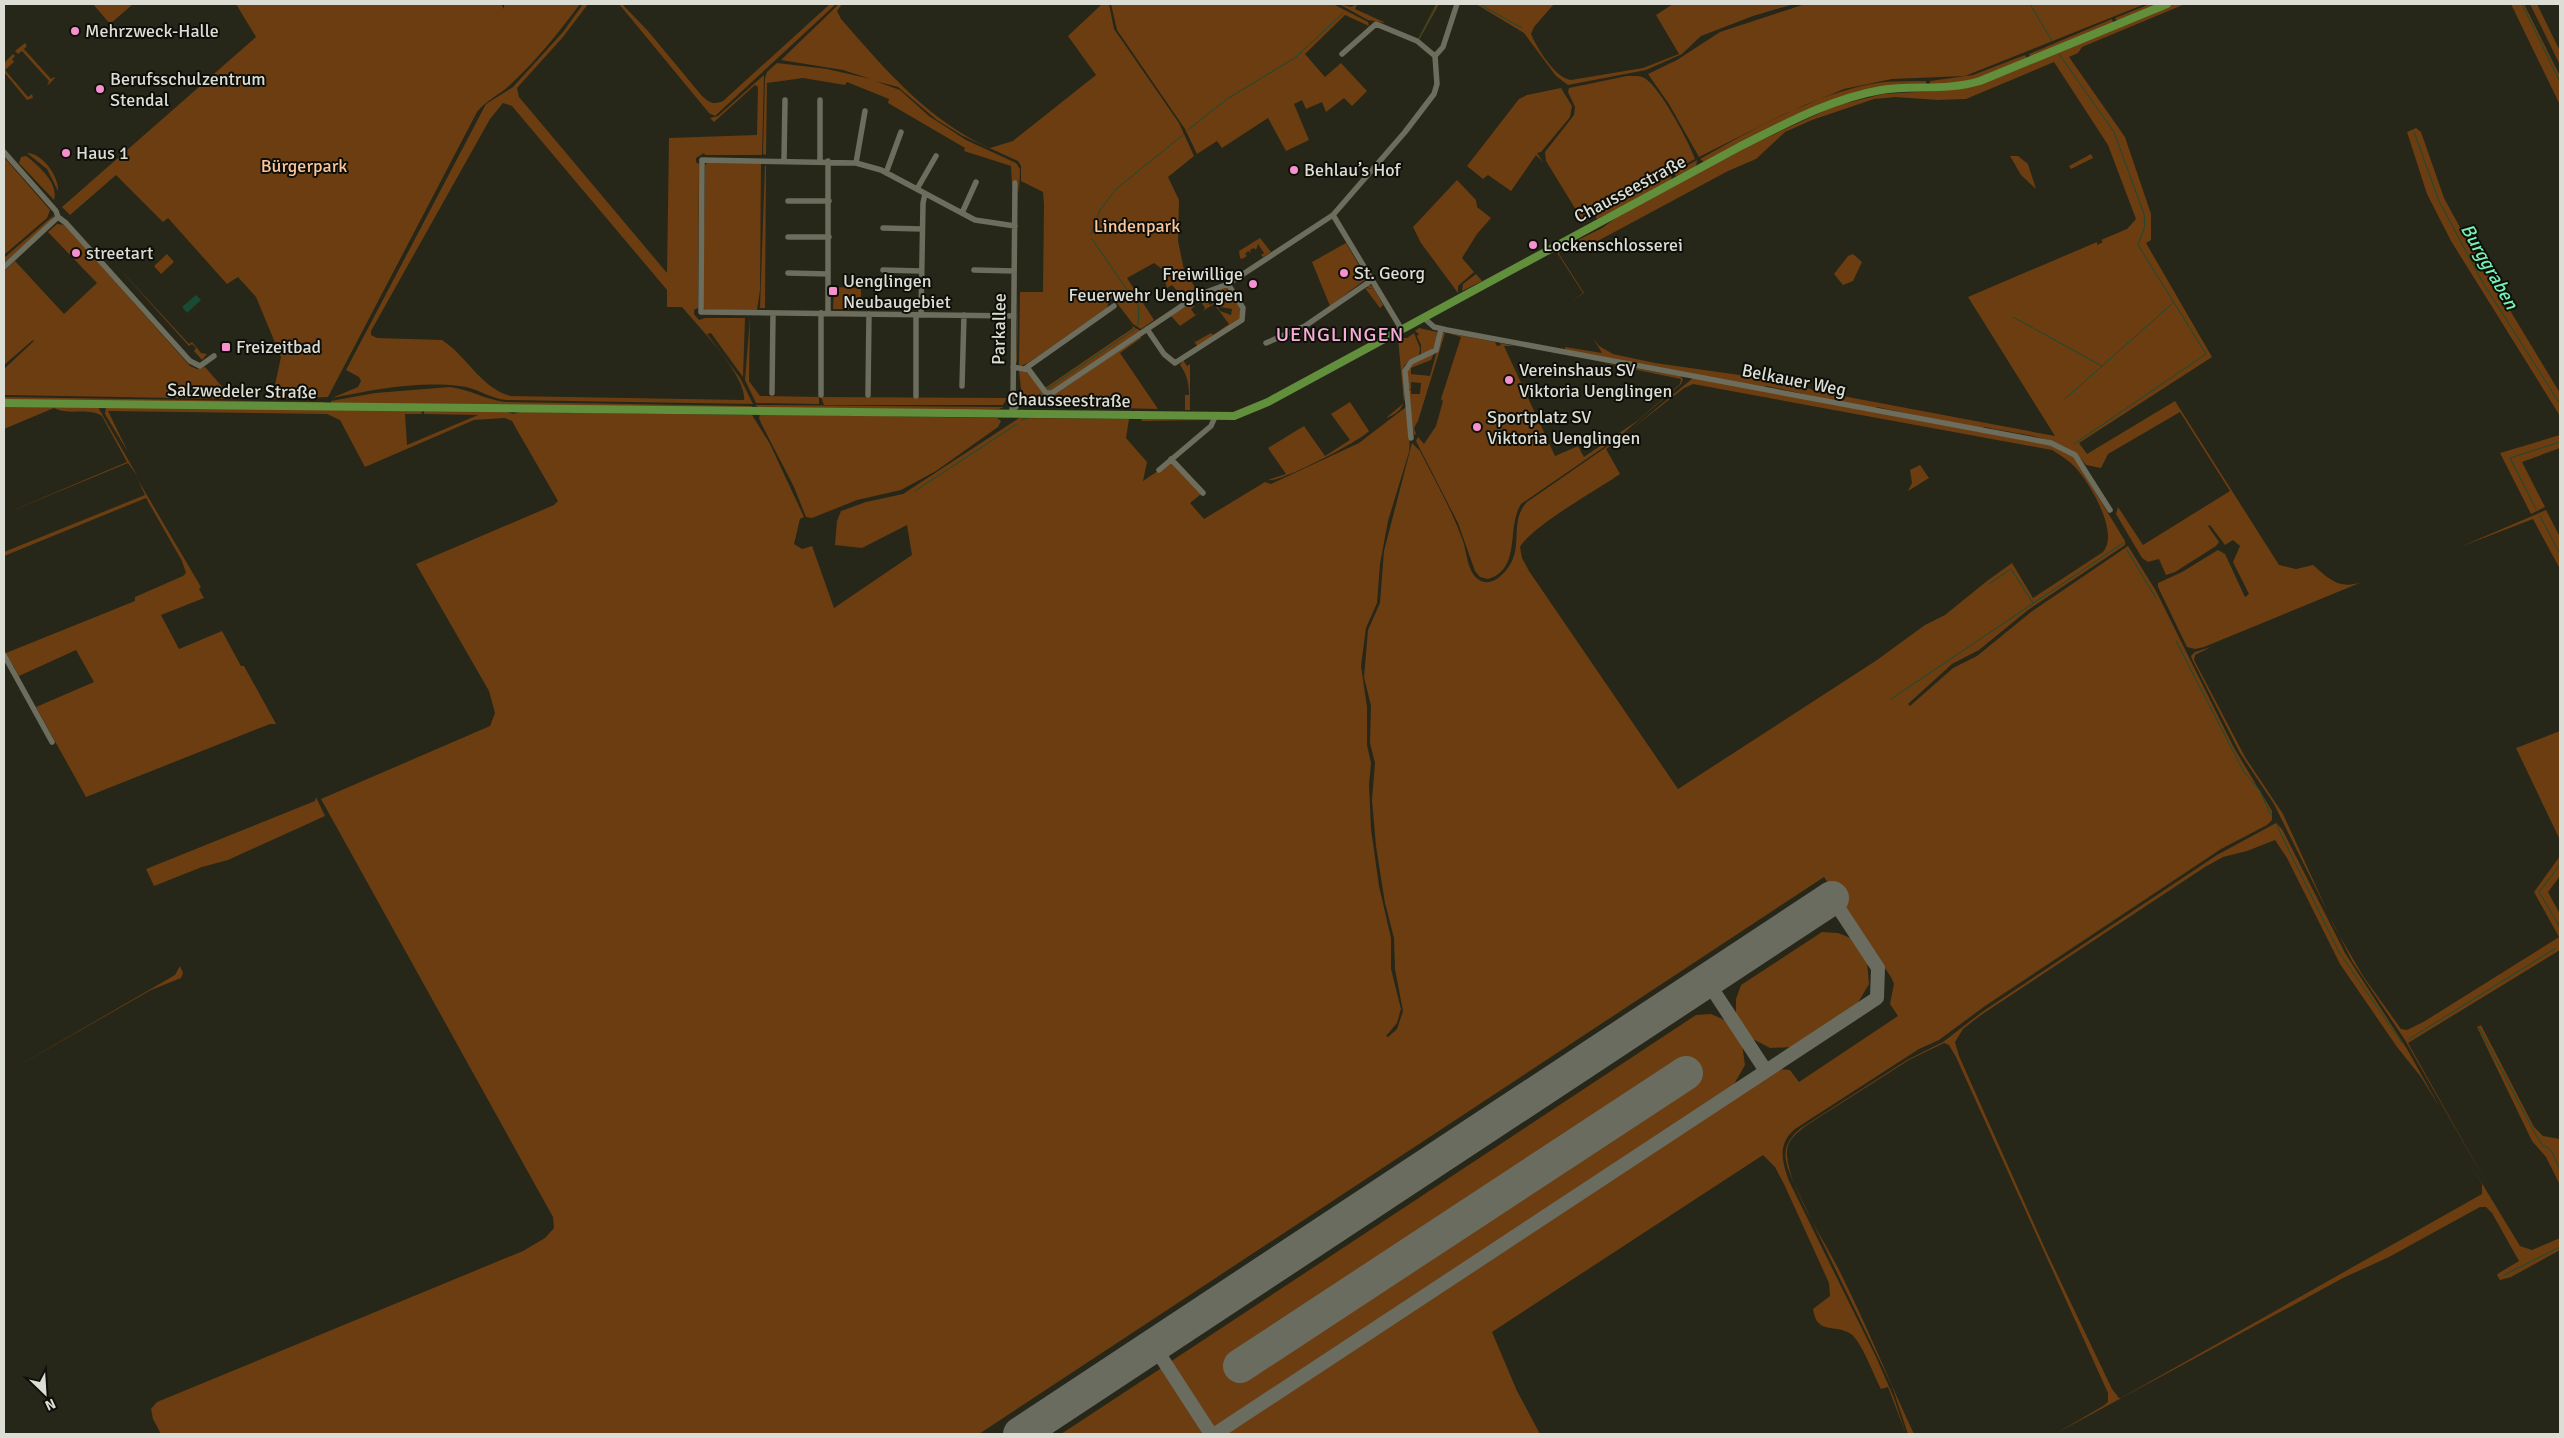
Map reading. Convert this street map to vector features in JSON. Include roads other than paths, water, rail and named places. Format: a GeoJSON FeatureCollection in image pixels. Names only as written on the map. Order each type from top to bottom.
{"type":"FeatureCollection","features":[{"type":"Feature","properties":{"kind":"main road","name":"Chausseestraße"},"geometry":{"type":"LineString","coordinates":[[922,414],[1215,417],[1234,416],[1250,411],[1798,117],[1855,96],[1901,88],[1949,87],[1980,81],[2167,4]]}},
{"type":"Feature","properties":{"kind":"main road","name":"Salzwedeler Straße"},"geometry":{"type":"LineString","coordinates":[[4,403],[922,414]]}},
{"type":"Feature","properties":{"kind":"street"},"geometry":{"type":"LineString","coordinates":[[1026,368],[1046,393],[1052,393],[1204,291],[1228,284],[1332,215],[1434,94],[1437,84],[1435,56],[1443,47],[1457,4]]}},
{"type":"Feature","properties":{"kind":"street"},"geometry":{"type":"LineString","coordinates":[[1342,54],[1376,24],[1417,41],[1435,56]]}},
{"type":"Feature","properties":{"kind":"street"},"geometry":{"type":"LineString","coordinates":[[784,161],[785,100]]}},
{"type":"Feature","properties":{"kind":"street"},"geometry":{"type":"LineString","coordinates":[[820,100],[820,161]]}},
{"type":"Feature","properties":{"kind":"street"},"geometry":{"type":"LineString","coordinates":[[856,163],[865,111]]}},
{"type":"Feature","properties":{"kind":"street"},"geometry":{"type":"LineString","coordinates":[[886,173],[901,132]]}},
{"type":"Feature","properties":{"kind":"street"},"geometry":{"type":"LineString","coordinates":[[4,152],[56,211],[58,217],[66,223],[190,362],[200,366],[214,356]]}},
{"type":"Feature","properties":{"kind":"street"},"geometry":{"type":"LineString","coordinates":[[917,190],[936,156]]}},
{"type":"Feature","properties":{"kind":"street"},"geometry":{"type":"LineString","coordinates":[[1014,316],[701,312],[702,160],[856,163],[886,173],[962,213],[992,224],[1015,226]]}},
{"type":"Feature","properties":{"kind":"street"},"geometry":{"type":"LineString","coordinates":[[821,396],[824,313],[828,274],[828,161]]}},
{"type":"Feature","properties":{"kind":"street"},"geometry":{"type":"LineString","coordinates":[[962,213],[976,182]]}},
{"type":"Feature","properties":{"kind":"street","name":"Parkallee"},"geometry":{"type":"LineString","coordinates":[[1012,414],[1012,408],[1016,406],[1013,403],[1015,183]]}},
{"type":"Feature","properties":{"kind":"street"},"geometry":{"type":"LineString","coordinates":[[916,396],[925,194]]}},
{"type":"Feature","properties":{"kind":"street"},"geometry":{"type":"LineString","coordinates":[[788,201],[829,201]]}},
{"type":"Feature","properties":{"kind":"street"},"geometry":{"type":"LineString","coordinates":[[1332,215],[1402,330]]}},
{"type":"Feature","properties":{"kind":"street"},"geometry":{"type":"LineString","coordinates":[[4,266],[58,217]]}},
{"type":"Feature","properties":{"kind":"street"},"geometry":{"type":"LineString","coordinates":[[883,228],[922,229]]}},
{"type":"Feature","properties":{"kind":"street"},"geometry":{"type":"LineString","coordinates":[[788,237],[828,237]]}},
{"type":"Feature","properties":{"kind":"street"},"geometry":{"type":"LineString","coordinates":[[883,270],[921,271]]}},
{"type":"Feature","properties":{"kind":"street","name":"Parkallee"},"geometry":{"type":"LineString","coordinates":[[974,270],[1014,271]]}},
{"type":"Feature","properties":{"kind":"street"},"geometry":{"type":"LineString","coordinates":[[788,273],[828,274]]}},
{"type":"Feature","properties":{"kind":"street"},"geometry":{"type":"LineString","coordinates":[[1266,343],[1305,326],[1372,280]]}},
{"type":"Feature","properties":{"kind":"street"},"geometry":{"type":"LineString","coordinates":[[1147,328],[1169,359],[1175,363],[1242,320],[1243,308],[1228,284]]}},
{"type":"Feature","properties":{"kind":"street"},"geometry":{"type":"LineString","coordinates":[[1013,367],[1026,368],[1114,306]]}},
{"type":"Feature","properties":{"kind":"street"},"geometry":{"type":"LineString","coordinates":[[772,393],[773,313]]}},
{"type":"Feature","properties":{"kind":"street"},"geometry":{"type":"LineString","coordinates":[[868,395],[869,314]]}},
{"type":"Feature","properties":{"kind":"street"},"geometry":{"type":"LineString","coordinates":[[962,386],[964,315]]}},
{"type":"Feature","properties":{"kind":"street","name":"Belkauer Weg"},"geometry":{"type":"LineString","coordinates":[[1424,318],[1434,327],[1441,329],[2051,443],[2075,455],[2110,510]]}},
{"type":"Feature","properties":{"kind":"street"},"geometry":{"type":"LineString","coordinates":[[1411,438],[1405,371],[1411,362],[1436,350],[1439,344],[1441,329]]}},
{"type":"Feature","properties":{"kind":"street"},"geometry":{"type":"LineString","coordinates":[[1159,470],[1211,426],[1215,417]]}},
{"type":"Feature","properties":{"kind":"street"},"geometry":{"type":"LineString","coordinates":[[1171,459],[1203,493]]}},
{"type":"Feature","properties":{"kind":"street"},"geometry":{"type":"LineString","coordinates":[[4,656],[52,742]]}},
{"type":"Feature","properties":{"kind":"waterway"},"geometry":{"type":"LineString","coordinates":[[1419,38],[1437,4]]}},
{"type":"Feature","properties":{"kind":"waterway"},"geometry":{"type":"LineString","coordinates":[[1479,4],[1522,28]]}},
{"type":"Feature","properties":{"kind":"waterway"},"geometry":{"type":"LineString","coordinates":[[2030,4],[2052,41]]}},
{"type":"Feature","properties":{"kind":"waterway"},"geometry":{"type":"LineString","coordinates":[[2522,4],[2560,82]]}},
{"type":"Feature","properties":{"kind":"waterway"},"geometry":{"type":"LineString","coordinates":[[1188,130],[1227,99],[1296,57],[1343,13]]}},
{"type":"Feature","properties":{"kind":"waterway"},"geometry":{"type":"LineString","coordinates":[[2059,54],[2114,132],[2144,214],[2145,226],[2138,245],[2206,354],[2074,444]]}},
{"type":"Feature","properties":{"kind":"waterway","name":"Burggraben"},"geometry":{"type":"LineString","coordinates":[[2414,132],[2439,201],[2483,283],[2560,404]]}},
{"type":"Feature","properties":{"kind":"waterway"},"geometry":{"type":"LineString","coordinates":[[1091,234],[1100,210],[1116,189],[1183,135]]}},
{"type":"Feature","properties":{"kind":"waterway"},"geometry":{"type":"LineString","coordinates":[[1092,239],[1139,307],[1138,325]]}},
{"type":"Feature","properties":{"kind":"waterway"},"geometry":{"type":"LineString","coordinates":[[2065,399],[2173,303]]}},
{"type":"Feature","properties":{"kind":"waterway"},"geometry":{"type":"LineString","coordinates":[[2013,317],[2102,366]]}},
{"type":"Feature","properties":{"kind":"waterway"},"geometry":{"type":"LineString","coordinates":[[1047,389],[1135,329]]}},
{"type":"Feature","properties":{"kind":"waterway"},"geometry":{"type":"LineString","coordinates":[[1029,405],[1041,394]]}},
{"type":"Feature","properties":{"kind":"waterway"},"geometry":{"type":"LineString","coordinates":[[1021,420],[1028,418]]}},
{"type":"Feature","properties":{"kind":"waterway"},"geometry":{"type":"LineString","coordinates":[[915,491],[1017,424]]}},
{"type":"Feature","properties":{"kind":"waterway","name":"Burggraben"},"geometry":{"type":"LineString","coordinates":[[2536,509],[2510,458],[2560,442]]}},
{"type":"Feature","properties":{"kind":"waterway","name":"Burggraben"},"geometry":{"type":"LineString","coordinates":[[2540,516],[2560,554]]}},
{"type":"Feature","properties":{"kind":"waterway"},"geometry":{"type":"LineString","coordinates":[[1891,699],[2123,543]]}},
{"type":"Feature","properties":{"kind":"waterway"},"geometry":{"type":"LineString","coordinates":[[2127,550],[2156,598]]}},
{"type":"Feature","properties":{"kind":"waterway"},"geometry":{"type":"LineString","coordinates":[[1989,584],[2011,569],[2033,603]]}},
{"type":"Feature","properties":{"kind":"waterway"},"geometry":{"type":"LineString","coordinates":[[2176,641],[2244,772],[2260,791],[2271,815]]}},
{"type":"Feature","properties":{"kind":"waterway"},"geometry":{"type":"LineString","coordinates":[[2277,826],[2339,952],[2402,1043]]}},
{"type":"Feature","properties":{"kind":"waterway","name":"Burggraben"},"geometry":{"type":"LineString","coordinates":[[2560,865],[2539,892],[2560,927]]}},
{"type":"Feature","properties":{"kind":"waterway"},"geometry":{"type":"LineString","coordinates":[[2409,1039],[2556,948]]}},
{"type":"Feature","properties":{"kind":"waterway"},"geometry":{"type":"LineString","coordinates":[[2479,1028],[2536,1135],[2543,1146],[2549,1148],[2560,1169]]}},
{"type":"Feature","properties":{"kind":"waterway"},"geometry":{"type":"LineString","coordinates":[[2504,1275],[2560,1247]]}},
{"type":"Feature","properties":{"kind":"place","name":"Mehrzweck-Halle"},"geometry":{"type":"Point","coordinates":[75,31]}},
{"type":"Feature","properties":{"kind":"place","name":"Berufsschulzentrum Stendal"},"geometry":{"type":"Point","coordinates":[100,89]}},
{"type":"Feature","properties":{"kind":"place","name":"Haus 1"},"geometry":{"type":"Point","coordinates":[66,153]}},
{"type":"Feature","properties":{"kind":"place","name":"Behlau’s Hof"},"geometry":{"type":"Point","coordinates":[1294,170]}},
{"type":"Feature","properties":{"kind":"place","name":"Lockenschlosserei"},"geometry":{"type":"Point","coordinates":[1533,245]}},
{"type":"Feature","properties":{"kind":"place","name":"streetart"},"geometry":{"type":"Point","coordinates":[76,253]}},
{"type":"Feature","properties":{"kind":"place","name":"St. Georg"},"geometry":{"type":"Point","coordinates":[1344,273]}},
{"type":"Feature","properties":{"kind":"place","name":"Freiwillige Feuerwehr Uenglingen"},"geometry":{"type":"Point","coordinates":[1253,284]}},
{"type":"Feature","properties":{"kind":"place","name":"Uenglingen Neubaugebiet"},"geometry":{"type":"Point","coordinates":[833,291]}},
{"type":"Feature","properties":{"kind":"place","name":"Freizeitbad"},"geometry":{"type":"Point","coordinates":[226,347]}},
{"type":"Feature","properties":{"kind":"place","name":"Vereinshaus SV Viktoria Uenglingen"},"geometry":{"type":"Point","coordinates":[1509,380]}},
{"type":"Feature","properties":{"kind":"place","name":"Sportplatz SV Viktoria Uenglingen"},"geometry":{"type":"Point","coordinates":[1477,427]}},
{"type":"Feature","properties":{"kind":"district","name":"UENGLINGEN"},"geometry":{"type":"Point","coordinates":[1340,334]}},
{"type":"Feature","properties":{"kind":"park label","name":"Bürgerpark"},"geometry":{"type":"Point","coordinates":[304,166]}},
{"type":"Feature","properties":{"kind":"park label","name":"Lindenpark"},"geometry":{"type":"Point","coordinates":[1137,226]}}]}
